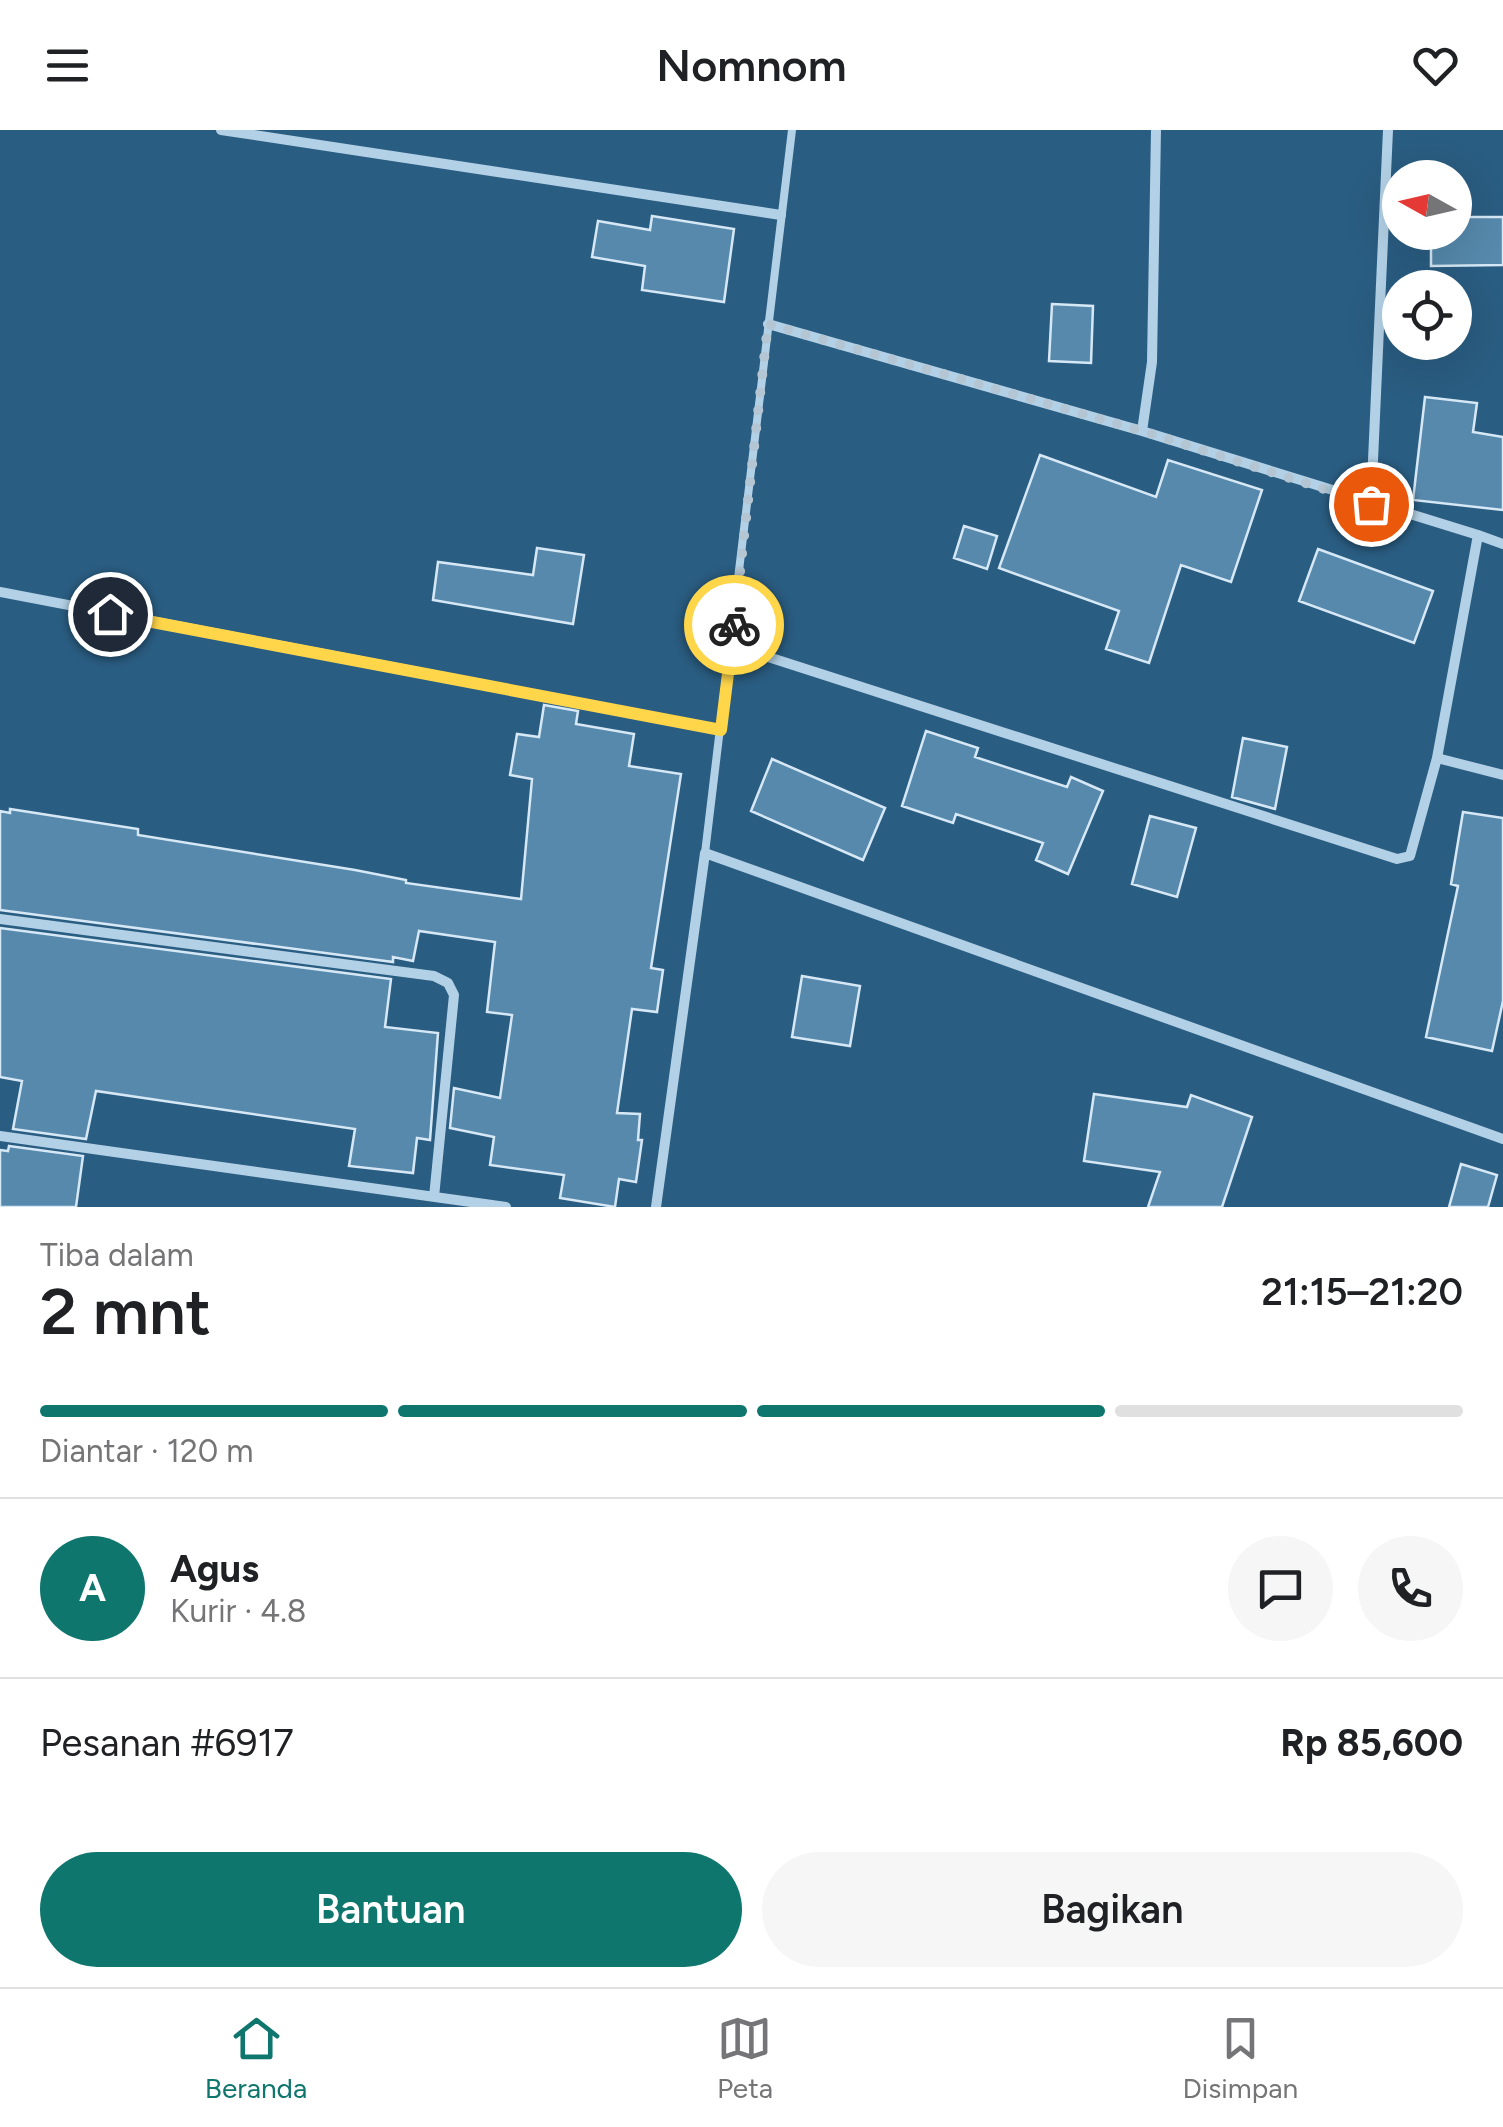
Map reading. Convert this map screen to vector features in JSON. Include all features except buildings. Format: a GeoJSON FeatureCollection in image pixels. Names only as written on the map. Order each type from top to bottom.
{"type":"FeatureCollection","features":[{"type":"Feature","properties":{"kind":"street"},"geometry":{"type":"LineString","coordinates":[[221,130],[781,215]]}},
{"type":"Feature","properties":{"kind":"street"},"geometry":{"type":"LineString","coordinates":[[1142,431],[1152,362],[1156,130]]}},
{"type":"Feature","properties":{"kind":"street"},"geometry":{"type":"LineString","coordinates":[[1371,504],[1388,130]]}},
{"type":"Feature","properties":{"kind":"street"},"geometry":{"type":"LineString","coordinates":[[768,324],[1142,431],[1503,544]]}},
{"type":"Feature","properties":{"kind":"street"},"geometry":{"type":"LineString","coordinates":[[732,645],[1396,859],[1410,856],[1436,758],[1478,535]]}},
{"type":"Feature","properties":{"kind":"street"},"geometry":{"type":"LineString","coordinates":[[0,592],[721,730]]}},
{"type":"Feature","properties":{"kind":"street"},"geometry":{"type":"LineString","coordinates":[[1436,758],[1503,775]]}},
{"type":"Feature","properties":{"kind":"street"},"geometry":{"type":"LineString","coordinates":[[656,1207],[705,853],[1503,1140]]}},
{"type":"Feature","properties":{"kind":"street"},"geometry":{"type":"LineString","coordinates":[[0,919],[434,976],[448,983],[454,995],[434,1197]]}},
{"type":"Feature","properties":{"kind":"street"},"geometry":{"type":"LineString","coordinates":[[0,1136],[506,1207]]}},
{"type":"Feature","properties":{"kind":"lane"},"geometry":{"type":"LineString","coordinates":[[705,853],[792,130]]}},
{"type":"Feature","properties":{"kind":"way so far"},"geometry":{"type":"LineString","coordinates":[[734,625],[768,324],[1142,431],[1371,504]]}},
{"type":"Feature","properties":{"kind":"route"},"geometry":{"type":"LineString","coordinates":[[110,614],[721,730],[734,625]]}}]}
